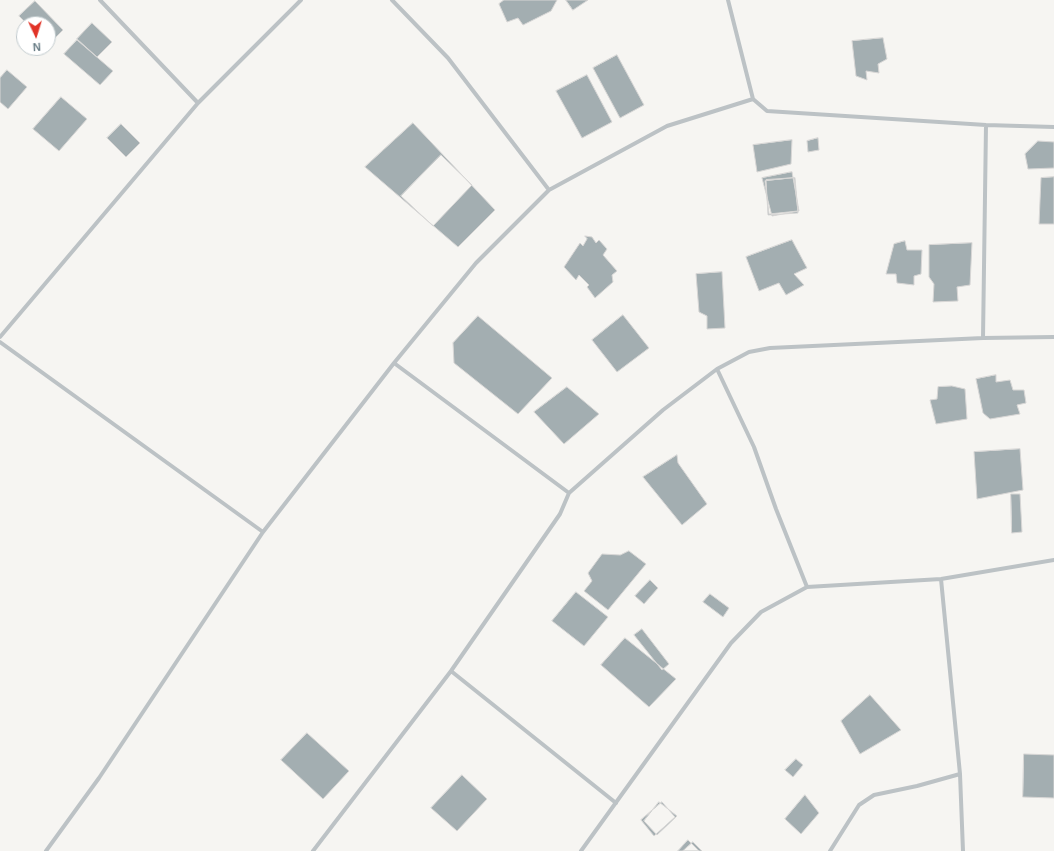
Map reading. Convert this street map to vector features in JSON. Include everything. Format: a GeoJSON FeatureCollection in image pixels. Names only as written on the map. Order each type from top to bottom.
{"type":"FeatureCollection","features":[{"type":"Feature","properties":{"kind":"street"},"geometry":{"type":"LineString","coordinates":[[100,0],[198,102]]}},
{"type":"Feature","properties":{"kind":"street"},"geometry":{"type":"LineString","coordinates":[[0,337],[198,102],[302,0]]}},
{"type":"Feature","properties":{"kind":"street"},"geometry":{"type":"LineString","coordinates":[[392,0],[448,58],[549,190]]}},
{"type":"Feature","properties":{"kind":"street"},"geometry":{"type":"LineString","coordinates":[[728,0],[753,99],[767,111],[986,125],[1054,127]]}},
{"type":"Feature","properties":{"kind":"street"},"geometry":{"type":"LineString","coordinates":[[46,851],[99,778],[263,532],[394,363],[476,263],[549,190],[667,126],[753,99]]}},
{"type":"Feature","properties":{"kind":"street"},"geometry":{"type":"LineString","coordinates":[[983,338],[986,125]]}},
{"type":"Feature","properties":{"kind":"street"},"geometry":{"type":"LineString","coordinates":[[313,851],[451,671],[560,514],[569,493],[663,410],[717,369],[749,352],[770,348],[983,338],[1054,337]]}},
{"type":"Feature","properties":{"kind":"street"},"geometry":{"type":"LineString","coordinates":[[0,342],[263,532]]}},
{"type":"Feature","properties":{"kind":"street"},"geometry":{"type":"LineString","coordinates":[[394,363],[569,493]]}},
{"type":"Feature","properties":{"kind":"street"},"geometry":{"type":"LineString","coordinates":[[717,369],[754,447],[776,509],[807,587]]}},
{"type":"Feature","properties":{"kind":"street"},"geometry":{"type":"LineString","coordinates":[[581,851],[731,643],[761,612],[807,587],[941,579],[1054,560]]}},
{"type":"Feature","properties":{"kind":"street"},"geometry":{"type":"LineString","coordinates":[[941,579],[960,774],[963,851]]}},
{"type":"Feature","properties":{"kind":"street"},"geometry":{"type":"LineString","coordinates":[[451,671],[616,803]]}},
{"type":"Feature","properties":{"kind":"street"},"geometry":{"type":"LineString","coordinates":[[830,851],[859,805],[874,795],[917,786],[960,774]]}},
{"type":"Feature","properties":{"kind":"building"},"geometry":{"type":"Polygon","coordinates":[[[504,0],[557,0],[551,11],[523,25],[518,18],[507,22],[499,4],[504,0]]]}},
{"type":"Feature","properties":{"kind":"building"},"geometry":{"type":"Polygon","coordinates":[[[566,0],[588,0],[573,10],[566,0]]]}},
{"type":"Feature","properties":{"kind":"building"},"geometry":{"type":"Polygon","coordinates":[[[35,1],[49,16],[19,16],[35,1]]]}},
{"type":"Feature","properties":{"kind":"building"},"geometry":{"type":"Polygon","coordinates":[[[56,23],[63,30],[56,37],[56,23]]]}},
{"type":"Feature","properties":{"kind":"building"},"geometry":{"type":"Polygon","coordinates":[[[92,23],[112,42],[97,57],[77,39],[92,23]]]}},
{"type":"Feature","properties":{"kind":"building"},"geometry":{"type":"Polygon","coordinates":[[[883,38],[887,59],[878,64],[879,73],[866,71],[867,80],[856,76],[852,41],[883,38]]]}},
{"type":"Feature","properties":{"kind":"building"},"geometry":{"type":"Polygon","coordinates":[[[77,40],[113,71],[100,85],[64,54],[77,40]]]}},
{"type":"Feature","properties":{"kind":"building"},"geometry":{"type":"Polygon","coordinates":[[[617,55],[644,105],[620,118],[593,68],[617,55]]]}},
{"type":"Feature","properties":{"kind":"building"},"geometry":{"type":"Polygon","coordinates":[[[7,70],[27,87],[8,109],[0,102],[0,78],[7,70]]]}},
{"type":"Feature","properties":{"kind":"building"},"geometry":{"type":"Polygon","coordinates":[[[587,75],[612,122],[582,138],[556,91],[587,75]]]}},
{"type":"Feature","properties":{"kind":"building"},"geometry":{"type":"Polygon","coordinates":[[[61,97],[87,119],[59,151],[33,129],[61,97]]]}},
{"type":"Feature","properties":{"kind":"building"},"geometry":{"type":"Polygon","coordinates":[[[413,123],[495,210],[458,247],[365,167],[413,123]]]}},
{"type":"Feature","properties":{"kind":"building"},"geometry":{"type":"Polygon","coordinates":[[[121,124],[140,143],[126,157],[107,138],[121,124]]]}},
{"type":"Feature","properties":{"kind":"building"},"geometry":{"type":"Polygon","coordinates":[[[818,138],[819,150],[808,152],[807,141],[818,138]]]}},
{"type":"Feature","properties":{"kind":"building"},"geometry":{"type":"Polygon","coordinates":[[[792,140],[791,164],[757,172],[753,145],[792,140]]]}},
{"type":"Feature","properties":{"kind":"building"},"geometry":{"type":"Polygon","coordinates":[[[1038,141],[1054,142],[1054,168],[1028,169],[1025,154],[1038,141]]]}},
{"type":"Feature","properties":{"kind":"building"},"geometry":{"type":"Polygon","coordinates":[[[441,155],[472,185],[433,226],[401,196],[441,155]]]}},
{"type":"Feature","properties":{"kind":"building"},"geometry":{"type":"Polygon","coordinates":[[[792,172],[799,211],[772,216],[762,178],[792,172]]]}},
{"type":"Feature","properties":{"kind":"building"},"geometry":{"type":"Polygon","coordinates":[[[1054,177],[1054,224],[1039,224],[1041,178],[1054,177]]]}},
{"type":"Feature","properties":{"kind":"building"},"geometry":{"type":"Polygon","coordinates":[[[794,178],[798,211],[769,214],[765,181],[794,178]]]}},
{"type":"Feature","properties":{"kind":"building"},"geometry":{"type":"Polygon","coordinates":[[[795,178],[798,213],[768,215],[766,180],[795,178]]]}},
{"type":"Feature","properties":{"kind":"building"},"geometry":{"type":"Polygon","coordinates":[[[585,236],[592,237],[596,243],[599,240],[607,249],[603,255],[617,271],[612,275],[613,282],[595,298],[587,287],[589,285],[579,275],[576,280],[564,267],[580,243],[583,246],[587,239],[585,236]]]}},
{"type":"Feature","properties":{"kind":"building"},"geometry":{"type":"Polygon","coordinates":[[[792,240],[807,268],[794,274],[804,285],[786,295],[779,283],[759,291],[746,257],[792,240]]]}},
{"type":"Feature","properties":{"kind":"building"},"geometry":{"type":"Polygon","coordinates":[[[905,241],[907,250],[922,250],[921,274],[914,276],[914,285],[897,283],[896,274],[886,274],[894,244],[905,241]]]}},
{"type":"Feature","properties":{"kind":"building"},"geometry":{"type":"Polygon","coordinates":[[[972,243],[970,285],[957,287],[958,301],[933,302],[934,284],[929,277],[929,245],[972,243]]]}},
{"type":"Feature","properties":{"kind":"building"},"geometry":{"type":"Polygon","coordinates":[[[722,272],[725,328],[707,329],[707,316],[699,312],[696,274],[722,272]]]}},
{"type":"Feature","properties":{"kind":"building"},"geometry":{"type":"Polygon","coordinates":[[[623,315],[649,348],[617,372],[592,340],[623,315]]]}},
{"type":"Feature","properties":{"kind":"building"},"geometry":{"type":"Polygon","coordinates":[[[478,316],[552,378],[518,414],[454,363],[453,343],[478,316]]]}},
{"type":"Feature","properties":{"kind":"building"},"geometry":{"type":"Polygon","coordinates":[[[996,375],[996,382],[1010,380],[1013,390],[1024,390],[1026,403],[1017,405],[1020,414],[990,419],[983,413],[976,379],[996,375]]]}},
{"type":"Feature","properties":{"kind":"building"},"geometry":{"type":"Polygon","coordinates":[[[952,386],[965,389],[967,419],[936,424],[930,400],[937,399],[938,387],[952,386]]]}},
{"type":"Feature","properties":{"kind":"building"},"geometry":{"type":"Polygon","coordinates":[[[567,387],[599,414],[564,444],[534,412],[567,387]]]}},
{"type":"Feature","properties":{"kind":"building"},"geometry":{"type":"Polygon","coordinates":[[[1020,449],[1023,490],[977,499],[974,452],[1020,449]]]}},
{"type":"Feature","properties":{"kind":"building"},"geometry":{"type":"Polygon","coordinates":[[[677,455],[678,463],[707,504],[682,525],[643,477],[677,455]]]}},
{"type":"Feature","properties":{"kind":"building"},"geometry":{"type":"Polygon","coordinates":[[[1011,494],[1020,494],[1022,532],[1012,533],[1011,494]]]}},
{"type":"Feature","properties":{"kind":"building"},"geometry":{"type":"Polygon","coordinates":[[[629,551],[646,564],[608,610],[584,591],[592,581],[588,573],[602,554],[620,555],[629,551]]]}},
{"type":"Feature","properties":{"kind":"building"},"geometry":{"type":"Polygon","coordinates":[[[650,580],[658,588],[644,604],[635,596],[650,580]]]}},
{"type":"Feature","properties":{"kind":"building"},"geometry":{"type":"Polygon","coordinates":[[[576,592],[608,617],[584,646],[552,621],[576,592]]]}},
{"type":"Feature","properties":{"kind":"building"},"geometry":{"type":"Polygon","coordinates":[[[710,594],[729,608],[723,617],[703,602],[710,594]]]}},
{"type":"Feature","properties":{"kind":"building"},"geometry":{"type":"Polygon","coordinates":[[[642,629],[669,664],[662,670],[634,635],[642,629]]]}},
{"type":"Feature","properties":{"kind":"building"},"geometry":{"type":"Polygon","coordinates":[[[625,638],[676,679],[649,707],[601,665],[625,638]]]}},
{"type":"Feature","properties":{"kind":"building"},"geometry":{"type":"Polygon","coordinates":[[[870,695],[901,730],[860,754],[841,721],[870,695]]]}},
{"type":"Feature","properties":{"kind":"building"},"geometry":{"type":"Polygon","coordinates":[[[307,733],[349,771],[323,799],[281,760],[307,733]]]}},
{"type":"Feature","properties":{"kind":"building"},"geometry":{"type":"Polygon","coordinates":[[[1024,754],[1054,755],[1054,798],[1023,797],[1024,754]]]}},
{"type":"Feature","properties":{"kind":"building"},"geometry":{"type":"Polygon","coordinates":[[[796,759],[803,765],[793,777],[785,770],[796,759]]]}},
{"type":"Feature","properties":{"kind":"building"},"geometry":{"type":"Polygon","coordinates":[[[462,775],[487,799],[457,831],[431,808],[462,775]]]}},
{"type":"Feature","properties":{"kind":"building"},"geometry":{"type":"Polygon","coordinates":[[[805,795],[819,813],[801,834],[785,819],[805,795]]]}},
{"type":"Feature","properties":{"kind":"building"},"geometry":{"type":"Polygon","coordinates":[[[659,802],[677,816],[657,835],[644,821],[659,802]]]}},
{"type":"Feature","properties":{"kind":"building"},"geometry":{"type":"Polygon","coordinates":[[[662,802],[675,817],[654,836],[641,820],[662,802]]]}},
{"type":"Feature","properties":{"kind":"building"},"geometry":{"type":"Polygon","coordinates":[[[688,840],[699,851],[678,851],[688,840]]]}},
{"type":"Feature","properties":{"kind":"building"},"geometry":{"type":"Polygon","coordinates":[[[693,842],[702,851],[683,851],[693,842]]]}}]}
